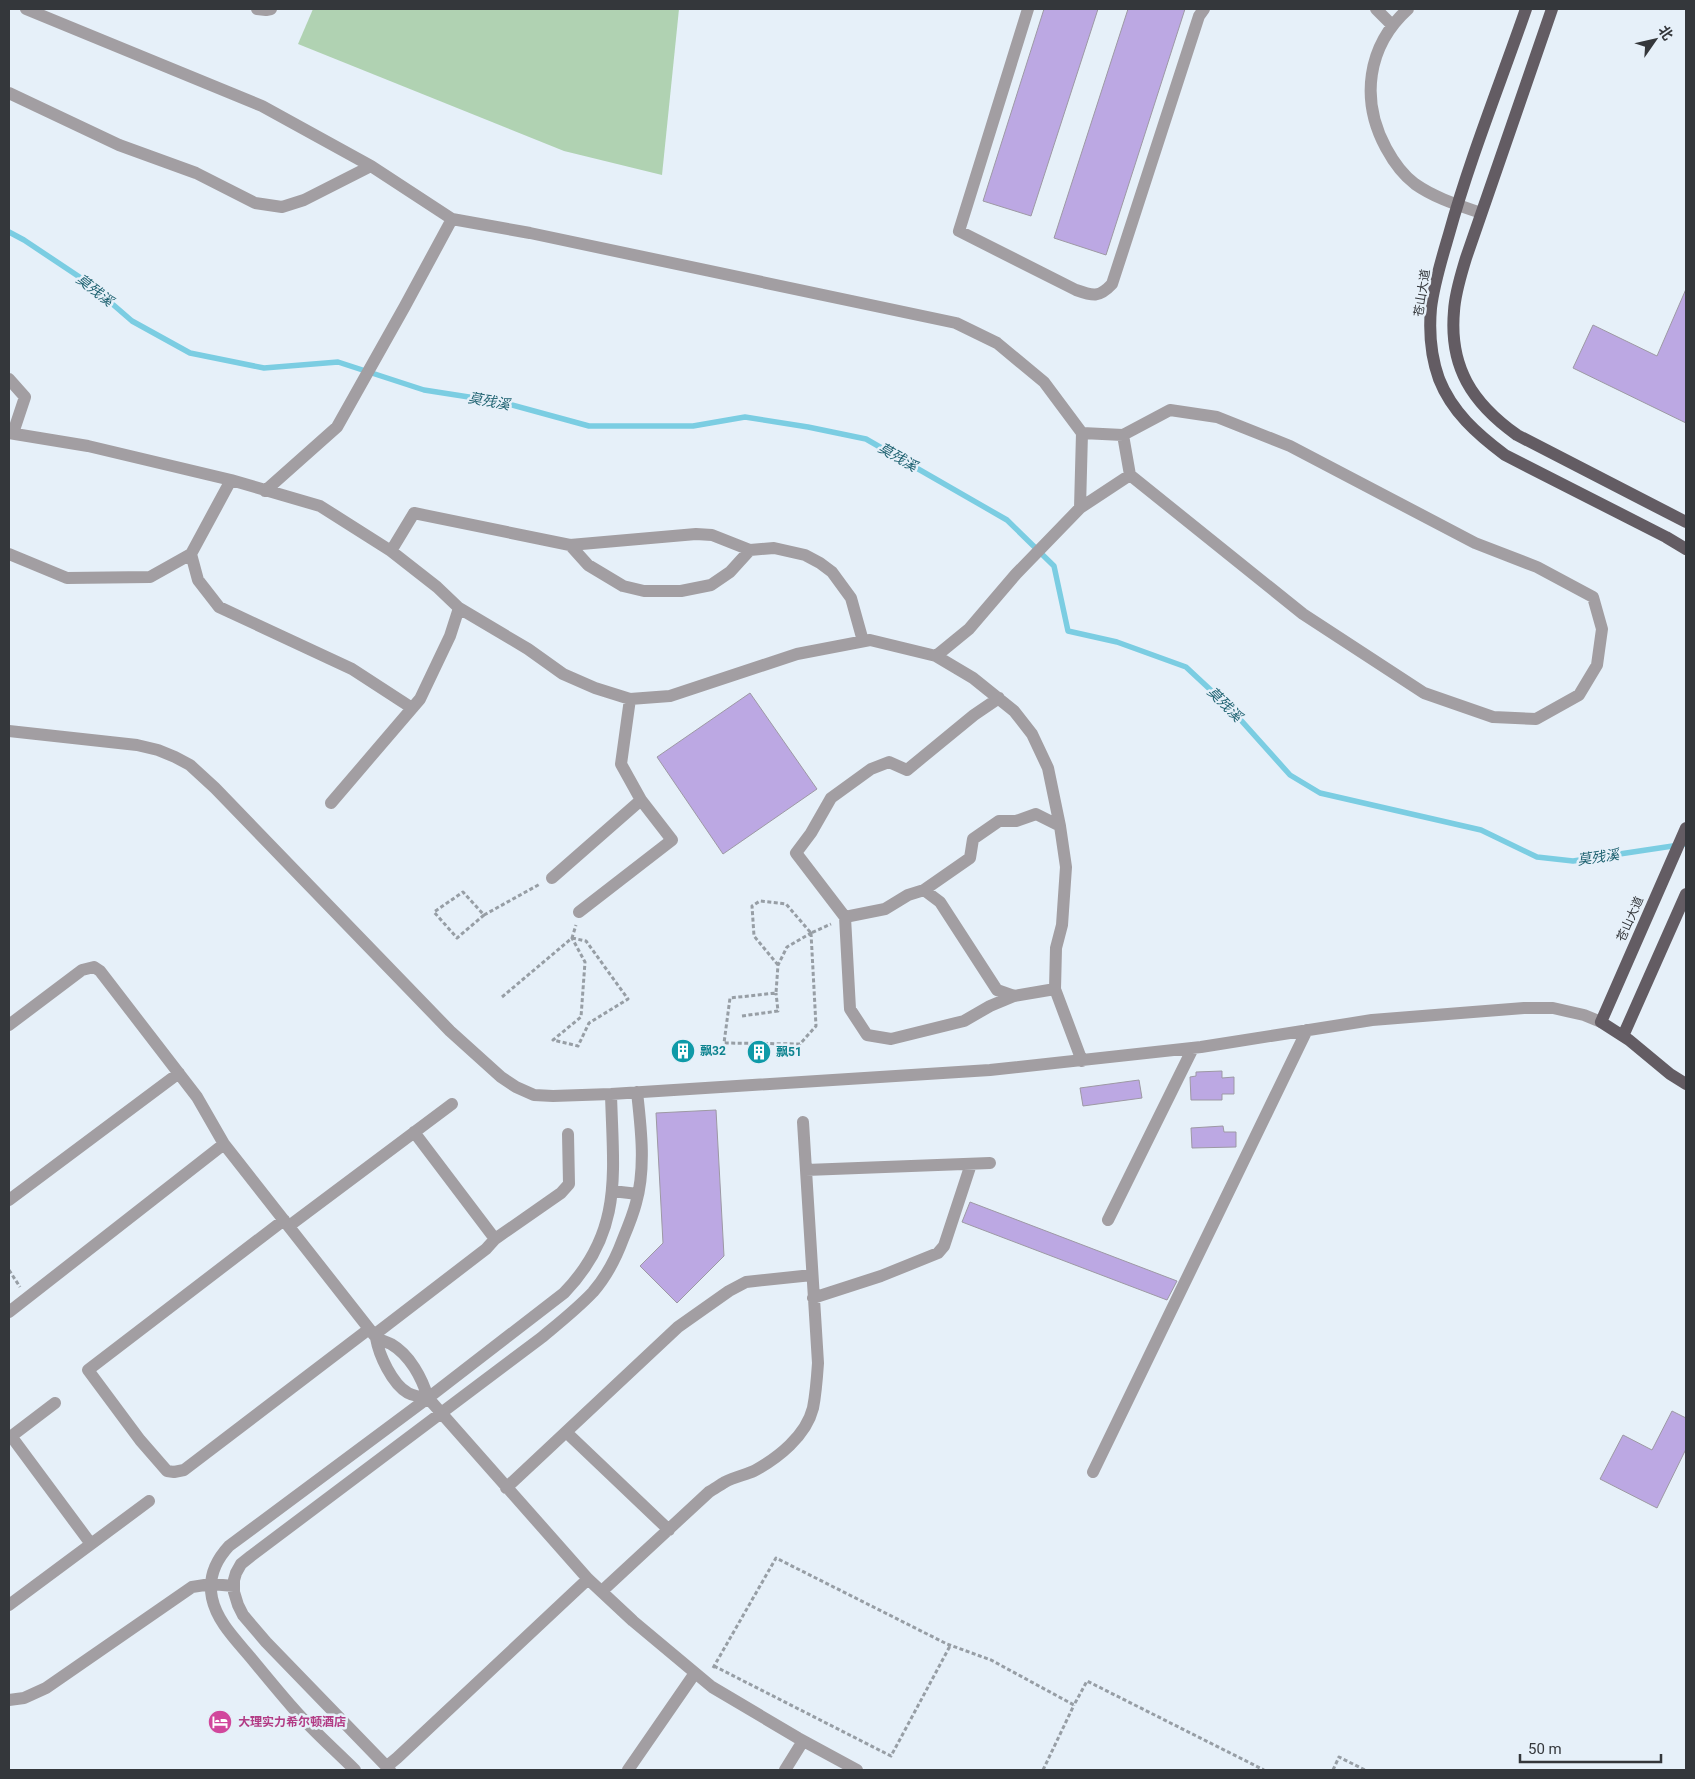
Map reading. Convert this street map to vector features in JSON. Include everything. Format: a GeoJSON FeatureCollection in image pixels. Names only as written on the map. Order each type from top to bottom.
{"type":"FeatureCollection","features":[{"type":"Feature","properties":{"kind":"main road","name":"苍山大道"},"geometry":{"type":"LineString","coordinates":[[1526,9],[1457,205],[1435,284],[1431,308],[1432,350],[1439,378],[1450,401],[1464,420],[1481,438],[1505,455],[1666,536],[1686,549]]}},
{"type":"Feature","properties":{"kind":"main road"},"geometry":{"type":"LineString","coordinates":[[1552,9],[1466,258],[1454,310],[1455,347],[1460,370],[1482,406],[1496,420],[1517,435],[1686,522]]}},
{"type":"Feature","properties":{"kind":"main road","name":"苍山大道"},"geometry":{"type":"LineString","coordinates":[[1600,1022],[1686,828]]}},
{"type":"Feature","properties":{"kind":"main road"},"geometry":{"type":"LineString","coordinates":[[1623,1036],[1686,894]]}},
{"type":"Feature","properties":{"kind":"main road"},"geometry":{"type":"LineString","coordinates":[[1600,1022],[1623,1036],[1670,1074],[1686,1084]]}},
{"type":"Feature","properties":{"kind":"street"},"geometry":{"type":"LineString","coordinates":[[26,9],[262,106],[371,166],[452,219],[530,233],[956,323],[997,343],[1044,382],[1082,433],[1080,508]]}},
{"type":"Feature","properties":{"kind":"street"},"geometry":{"type":"LineString","coordinates":[[257,9],[271,9]]}},
{"type":"Feature","properties":{"kind":"street"},"geometry":{"type":"LineString","coordinates":[[1028,9],[959,231],[1076,290],[1090,295],[1102,293],[1112,284],[1199,16],[1204,9]]}},
{"type":"Feature","properties":{"kind":"street"},"geometry":{"type":"LineString","coordinates":[[1376,9],[1392,25]]}},
{"type":"Feature","properties":{"kind":"street"},"geometry":{"type":"LineString","coordinates":[[1406,9],[1392,25],[1381,44],[1374,63],[1370,87],[1374,121],[1386,148],[1402,171],[1414,183],[1426,191],[1457,205],[1482,213]]}},
{"type":"Feature","properties":{"kind":"street"},"geometry":{"type":"LineString","coordinates":[[9,93],[120,145],[196,173],[255,203],[282,208],[304,200],[371,166]]}},
{"type":"Feature","properties":{"kind":"street"},"geometry":{"type":"LineString","coordinates":[[265,491],[337,427],[452,219]]}},
{"type":"Feature","properties":{"kind":"street"},"geometry":{"type":"LineString","coordinates":[[9,379],[25,397],[11,433],[88,446],[231,480],[320,506],[390,551],[437,587],[459,608],[528,649],[562,674],[595,688],[630,699],[670,696],[796,654],[870,640],[936,656],[973,678],[1014,711],[1032,734],[1048,768],[1066,867],[1062,925],[1056,948],[1055,989],[1082,1061]]}},
{"type":"Feature","properties":{"kind":"street"},"geometry":{"type":"LineString","coordinates":[[1082,433],[1123,435],[1170,410],[1217,416],[1290,446],[1475,543],[1536,567],[1593,597],[1602,629],[1597,665],[1579,695],[1536,719],[1493,717],[1424,693],[1303,614],[1130,475],[1123,435]]}},
{"type":"Feature","properties":{"kind":"street"},"geometry":{"type":"LineString","coordinates":[[936,656],[970,629],[1016,574],[1080,508],[1130,475]]}},
{"type":"Feature","properties":{"kind":"street"},"geometry":{"type":"LineString","coordinates":[[9,554],[67,578],[150,577],[191,554],[231,480]]}},
{"type":"Feature","properties":{"kind":"street"},"geometry":{"type":"LineString","coordinates":[[390,551],[414,513],[570,545],[696,534],[712,535],[750,550],[774,548],[805,554],[832,572],[851,598],[863,641]]}},
{"type":"Feature","properties":{"kind":"street"},"geometry":{"type":"LineString","coordinates":[[570,545],[588,565],[623,586],[644,591],[681,591],[711,585],[730,572],[750,550]]}},
{"type":"Feature","properties":{"kind":"street"},"geometry":{"type":"LineString","coordinates":[[191,554],[198,580],[219,607],[352,669],[412,708]]}},
{"type":"Feature","properties":{"kind":"street"},"geometry":{"type":"LineString","coordinates":[[331,803],[420,699],[450,636],[459,608]]}},
{"type":"Feature","properties":{"kind":"street"},"geometry":{"type":"LineString","coordinates":[[999,698],[974,715],[907,770],[889,762],[871,769],[831,798],[811,833],[796,853],[845,917],[850,1009],[867,1035],[891,1039],[964,1021],[990,1006],[1014,996],[1055,989]]}},
{"type":"Feature","properties":{"kind":"street"},"geometry":{"type":"LineString","coordinates":[[579,912],[672,840],[641,800],[621,764],[630,699]]}},
{"type":"Feature","properties":{"kind":"street"},"geometry":{"type":"LineString","coordinates":[[9,731],[137,745],[175,756],[205,777],[450,1031],[501,1077],[516,1087],[534,1095],[611,1094],[990,1070],[1193,1048],[1372,1020],[1524,1008],[1565,1010],[1600,1022]]}},
{"type":"Feature","properties":{"kind":"street"},"geometry":{"type":"LineString","coordinates":[[552,878],[641,800]]}},
{"type":"Feature","properties":{"kind":"street"},"geometry":{"type":"LineString","coordinates":[[845,917],[885,909],[908,895],[924,890],[970,858],[973,839],[999,822],[1016,821],[1036,814],[1060,826]]}},
{"type":"Feature","properties":{"kind":"street"},"geometry":{"type":"LineString","coordinates":[[924,890],[940,902],[997,990],[1014,996]]}},
{"type":"Feature","properties":{"kind":"street"},"geometry":{"type":"LineString","coordinates":[[9,1024],[82,970],[94,967],[100,971],[206,1110],[224,1144],[373,1334],[379,1353],[398,1383],[407,1392],[428,1398]]}},
{"type":"Feature","properties":{"kind":"street"},"geometry":{"type":"LineString","coordinates":[[1093,1472],[1307,1030]]}},
{"type":"Feature","properties":{"kind":"street"},"geometry":{"type":"LineString","coordinates":[[1108,1220],[1193,1048]]}},
{"type":"Feature","properties":{"kind":"street"},"geometry":{"type":"LineString","coordinates":[[9,1200],[179,1073]]}},
{"type":"Feature","properties":{"kind":"street"},"geometry":{"type":"LineString","coordinates":[[588,1579],[397,1758],[388,1769],[266,1642],[238,1606],[234,1586],[236,1573],[241,1564],[548,1333],[594,1290],[608,1272],[618,1253],[637,1203],[642,1162],[637,1092]]}},
{"type":"Feature","properties":{"kind":"street"},"geometry":{"type":"LineString","coordinates":[[355,1770],[294,1709],[226,1628],[212,1598],[211,1584],[215,1565],[221,1554],[229,1546],[428,1398],[552,1303],[576,1282],[588,1265],[605,1231],[610,1211],[612,1192],[611,1094]]}},
{"type":"Feature","properties":{"kind":"street"},"geometry":{"type":"LineString","coordinates":[[452,1104],[286,1223],[88,1370],[140,1440],[167,1471],[184,1470],[373,1334],[486,1249],[495,1239],[561,1193],[569,1184],[568,1134]]}},
{"type":"Feature","properties":{"kind":"street"},"geometry":{"type":"LineString","coordinates":[[602,1591],[709,1492],[726,1481],[767,1463],[799,1435],[812,1410],[818,1363],[803,1122]]}},
{"type":"Feature","properties":{"kind":"street"},"geometry":{"type":"LineString","coordinates":[[414,1132],[495,1239]]}},
{"type":"Feature","properties":{"kind":"street"},"geometry":{"type":"LineString","coordinates":[[9,1312],[224,1144]]}},
{"type":"Feature","properties":{"kind":"street"},"geometry":{"type":"LineString","coordinates":[[806,1170],[990,1163]]}},
{"type":"Feature","properties":{"kind":"street"},"geometry":{"type":"LineString","coordinates":[[813,1298],[881,1276],[938,1253],[944,1246],[971,1164]]}},
{"type":"Feature","properties":{"kind":"street"},"geometry":{"type":"LineString","coordinates":[[612,1192],[638,1194]]}},
{"type":"Feature","properties":{"kind":"street"},"geometry":{"type":"LineString","coordinates":[[506,1488],[678,1327],[729,1291],[746,1282],[812,1275]]}},
{"type":"Feature","properties":{"kind":"street"},"geometry":{"type":"LineString","coordinates":[[373,1334],[392,1345],[412,1364],[423,1381],[428,1398],[440,1413],[588,1579],[633,1621],[700,1677],[803,1741],[857,1770]]}},
{"type":"Feature","properties":{"kind":"street"},"geometry":{"type":"LineString","coordinates":[[55,1404],[10,1437],[91,1544]]}},
{"type":"Feature","properties":{"kind":"street"},"geometry":{"type":"LineString","coordinates":[[566,1432],[669,1530]]}},
{"type":"Feature","properties":{"kind":"street"},"geometry":{"type":"LineString","coordinates":[[9,1605],[149,1501]]}},
{"type":"Feature","properties":{"kind":"street"},"geometry":{"type":"LineString","coordinates":[[9,1700],[24,1698],[38,1693],[192,1587],[211,1584],[234,1586]]}},
{"type":"Feature","properties":{"kind":"street"},"geometry":{"type":"LineString","coordinates":[[628,1770],[700,1677]]}},
{"type":"Feature","properties":{"kind":"street"},"geometry":{"type":"LineString","coordinates":[[785,1770],[803,1741]]}},
{"type":"Feature","properties":{"kind":"path"},"geometry":{"type":"LineString","coordinates":[[484,915],[463,892],[434,912],[457,938],[484,915],[552,878]]}},
{"type":"Feature","properties":{"kind":"path"},"geometry":{"type":"LineString","coordinates":[[776,993],[730,998],[724,1043],[800,1044],[816,1026],[810,933],[786,904],[760,902],[752,906],[754,936],[778,965]]}},
{"type":"Feature","properties":{"kind":"path"},"geometry":{"type":"LineString","coordinates":[[502,997],[572,938],[579,912]]}},
{"type":"Feature","properties":{"kind":"path"},"geometry":{"type":"LineString","coordinates":[[742,1016],[778,1011],[776,993],[778,965],[787,947],[810,933],[845,917]]}},
{"type":"Feature","properties":{"kind":"path"},"geometry":{"type":"LineString","coordinates":[[572,938],[586,941],[628,999],[589,1023],[578,1046],[553,1040],[581,1017],[585,962],[572,938]]}},
{"type":"Feature","properties":{"kind":"path"},"geometry":{"type":"LineString","coordinates":[[700,1677],[714,1666],[776,1558],[950,1646],[990,1660],[1074,1705]]}},
{"type":"Feature","properties":{"kind":"path"},"geometry":{"type":"LineString","coordinates":[[714,1666],[891,1756],[950,1646]]}},
{"type":"Feature","properties":{"kind":"path"},"geometry":{"type":"LineString","coordinates":[[1043,1770],[1087,1681],[1264,1770]]}},
{"type":"Feature","properties":{"kind":"path"},"geometry":{"type":"LineString","coordinates":[[1333,1770],[1339,1757],[1365,1770]]}},
{"type":"Feature","properties":{"kind":"green space"},"geometry":{"type":"Polygon","coordinates":[[[313,9],[679,9],[662,175],[564,151],[298,44],[313,9]]]}},
{"type":"Feature","properties":{"kind":"building"},"geometry":{"type":"Polygon","coordinates":[[[1044,9],[1098,9],[1031,216],[983,201],[1044,9]]]}},
{"type":"Feature","properties":{"kind":"building"},"geometry":{"type":"Polygon","coordinates":[[[1128,9],[1185,9],[1106,255],[1054,238],[1128,9]]]}},
{"type":"Feature","properties":{"kind":"building"},"geometry":{"type":"Polygon","coordinates":[[[1686,289],[1686,423],[1573,368],[1593,325],[1657,356],[1686,289]]]}},
{"type":"Feature","properties":{"kind":"building"},"geometry":{"type":"Polygon","coordinates":[[[750,693],[817,789],[723,854],[657,757],[750,693]]]}},
{"type":"Feature","properties":{"kind":"building"},"geometry":{"type":"Polygon","coordinates":[[[1222,1071],[1222,1078],[1234,1077],[1234,1094],[1222,1094],[1222,1100],[1191,1100],[1190,1077],[1196,1076],[1196,1072],[1222,1071]]]}},
{"type":"Feature","properties":{"kind":"building"},"geometry":{"type":"Polygon","coordinates":[[[1139,1080],[1142,1098],[1083,1106],[1080,1088],[1139,1080]]]}},
{"type":"Feature","properties":{"kind":"building"},"geometry":{"type":"Polygon","coordinates":[[[716,1110],[724,1256],[677,1303],[640,1266],[663,1243],[656,1113],[716,1110]]]}},
{"type":"Feature","properties":{"kind":"building"},"geometry":{"type":"Polygon","coordinates":[[[1223,1126],[1224,1132],[1236,1132],[1236,1147],[1192,1148],[1191,1128],[1223,1126]]]}},
{"type":"Feature","properties":{"kind":"building"},"geometry":{"type":"Polygon","coordinates":[[[970,1202],[1177,1281],[1167,1300],[962,1222],[970,1202]]]}},
{"type":"Feature","properties":{"kind":"building"},"geometry":{"type":"Polygon","coordinates":[[[1672,1411],[1686,1418],[1686,1449],[1657,1508],[1600,1479],[1623,1435],[1652,1450],[1672,1411]]]}},
{"type":"Feature","properties":{"kind":"waterway","name":"莫残溪"},"geometry":{"type":"LineString","coordinates":[[9,232],[87,282],[132,321],[190,353],[264,368],[338,362],[424,390],[501,402],[589,426],[693,426],[745,417],[866,439],[1007,520],[1054,566],[1068,631],[1117,642],[1186,667],[1230,708],[1290,775],[1320,793],[1481,830],[1537,857],[1573,861],[1686,844]]}},
{"type":"Feature","properties":{"kind":"place","name":"飘32"},"geometry":{"type":"Point","coordinates":[683,1051]}},
{"type":"Feature","properties":{"kind":"place","name":"飘51"},"geometry":{"type":"Point","coordinates":[759,1052]}},
{"type":"Feature","properties":{"kind":"place","name":"大理实力希尔顿酒店"},"geometry":{"type":"Point","coordinates":[220,1722]}}]}
